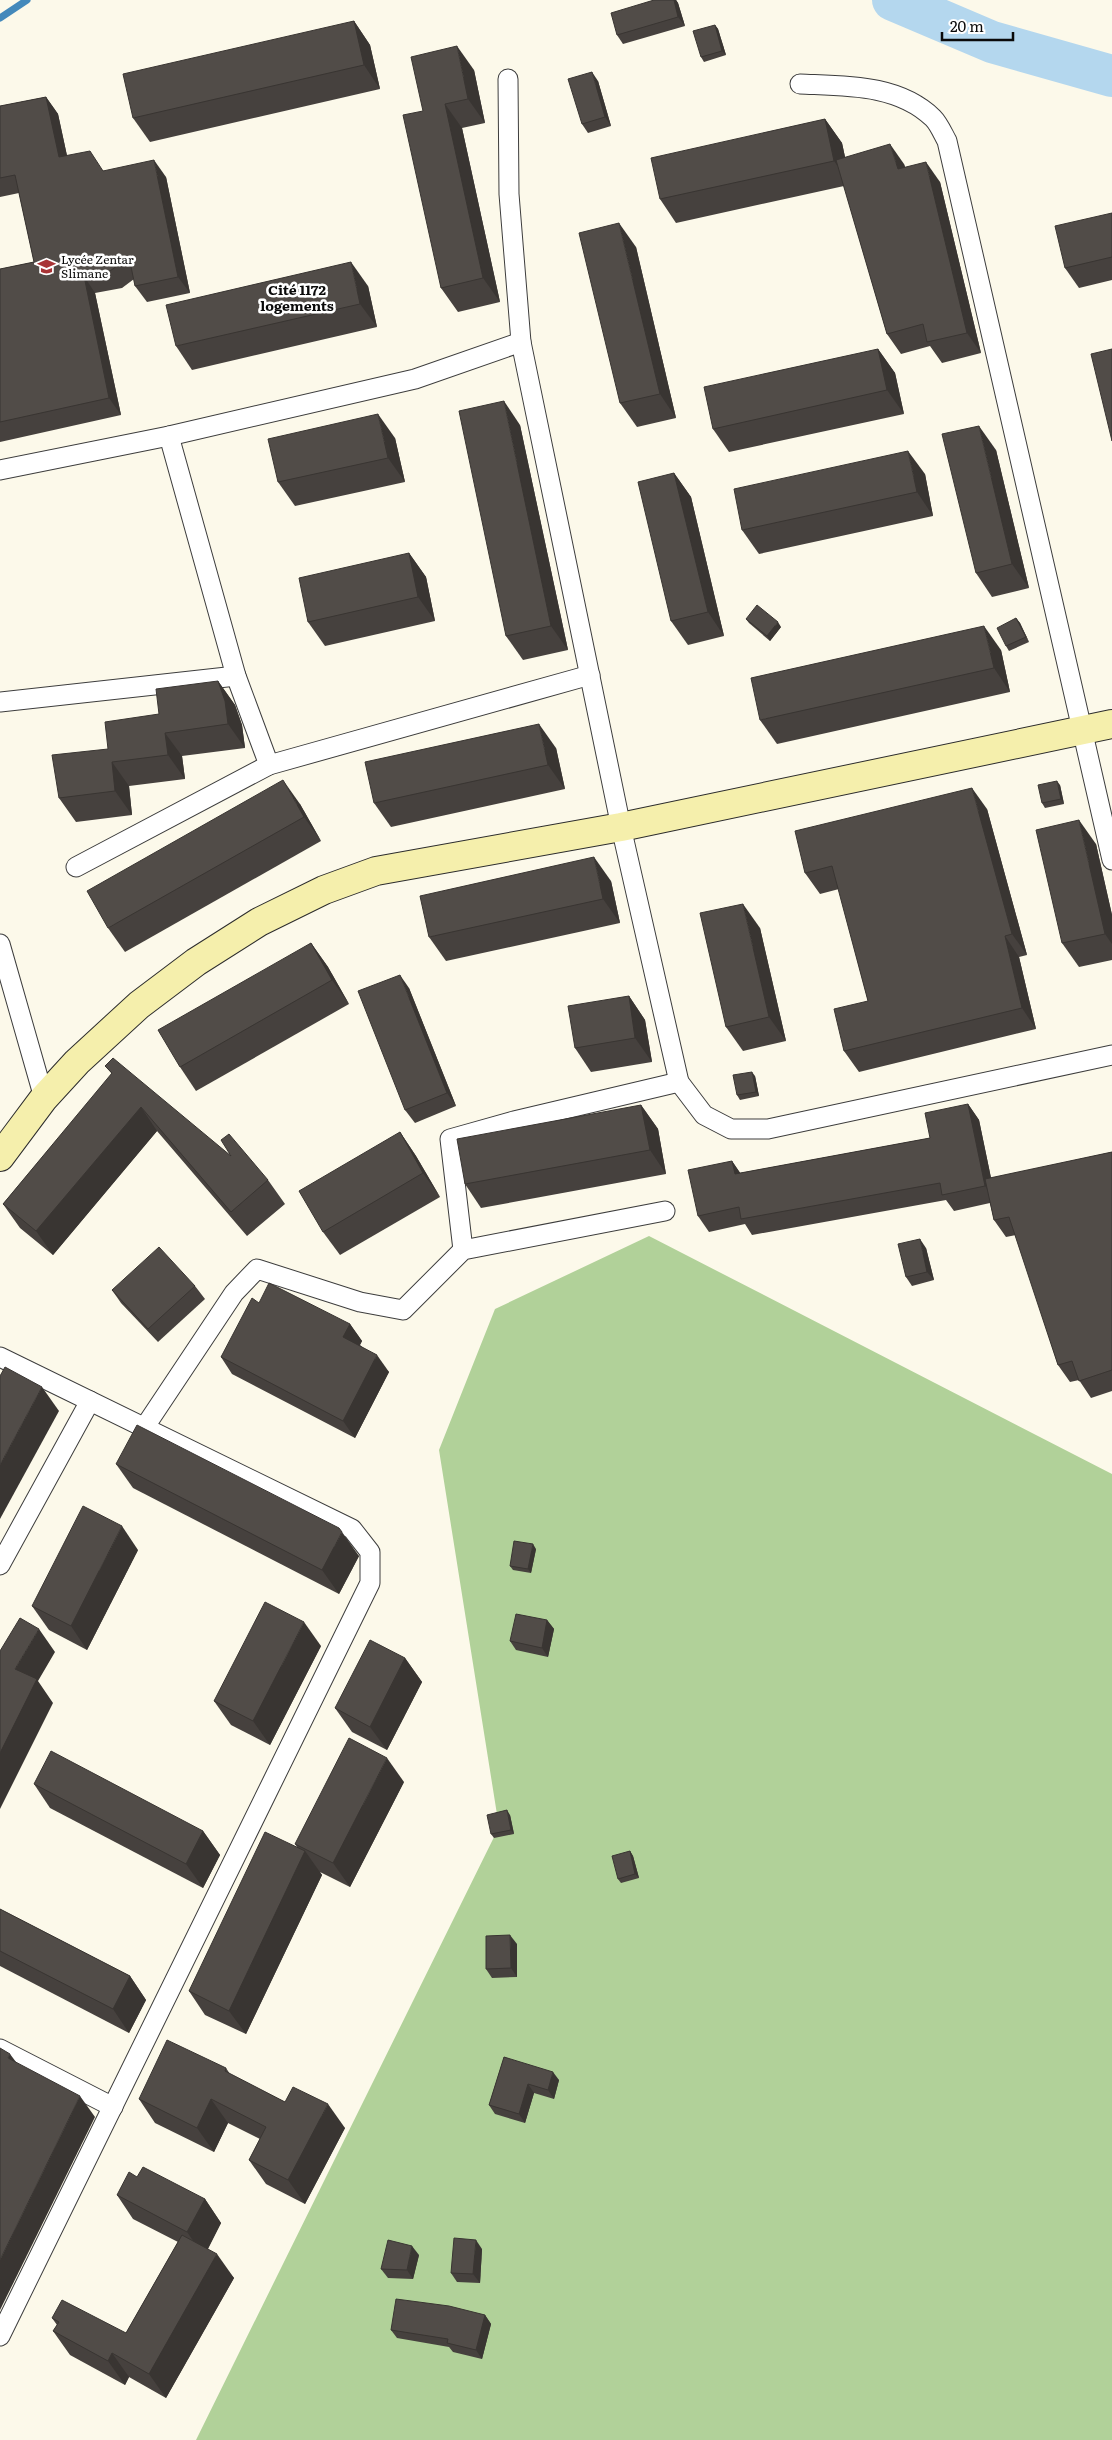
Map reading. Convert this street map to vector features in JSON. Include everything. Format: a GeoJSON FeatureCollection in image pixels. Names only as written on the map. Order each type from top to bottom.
{"type":"FeatureCollection","features":[{"type":"Feature","properties":{"kind":"main road"},"geometry":{"type":"LineString","coordinates":[[0,1157],[44,1098],[77,1062],[139,1005],[196,962],[259,922],[324,890],[376,871],[622,827],[1112,724]]}},
{"type":"Feature","properties":{"kind":"street"},"geometry":{"type":"LineString","coordinates":[[508,79],[509,194],[521,342],[622,827],[679,1082],[704,1115],[731,1129],[768,1129],[1112,1054]]}},
{"type":"Feature","properties":{"kind":"street"},"geometry":{"type":"LineString","coordinates":[[800,84],[866,87],[909,100],[933,119],[947,141],[1112,860]]}},
{"type":"Feature","properties":{"kind":"street"},"geometry":{"type":"LineString","coordinates":[[0,470],[169,436],[415,379],[521,342]]}},
{"type":"Feature","properties":{"kind":"street"},"geometry":{"type":"LineString","coordinates":[[169,436],[236,676],[268,765]]}},
{"type":"Feature","properties":{"kind":"street"},"geometry":{"type":"LineString","coordinates":[[76,867],[268,765],[590,674]]}},
{"type":"Feature","properties":{"kind":"street"},"geometry":{"type":"LineString","coordinates":[[0,702],[236,676]]}},
{"type":"Feature","properties":{"kind":"street"},"geometry":{"type":"LineString","coordinates":[[0,944],[44,1098]]}},
{"type":"Feature","properties":{"kind":"street"},"geometry":{"type":"LineString","coordinates":[[463,1250],[450,1139],[514,1121],[679,1082]]}},
{"type":"Feature","properties":{"kind":"street"},"geometry":{"type":"LineString","coordinates":[[144,1428],[234,1293],[257,1269],[360,1302],[403,1310],[463,1250],[665,1211]]}},
{"type":"Feature","properties":{"kind":"street"},"geometry":{"type":"LineString","coordinates":[[0,1357],[352,1529],[370,1552],[370,1583],[0,2336]]}},
{"type":"Feature","properties":{"kind":"street"},"geometry":{"type":"LineString","coordinates":[[0,1565],[90,1402]]}},
{"type":"Feature","properties":{"kind":"street"},"geometry":{"type":"LineString","coordinates":[[0,2049],[112,2107]]}},
{"type":"Feature","properties":{"kind":"green space"},"geometry":{"type":"Polygon","coordinates":[[[649,1236],[1112,1474],[1112,2440],[196,2440],[499,1827],[439,1450],[495,1309],[649,1236]]]}},
{"type":"Feature","properties":{"kind":"building"},"geometry":{"type":"Polygon","coordinates":[[[654,0],[674,0],[678,17],[617,35],[611,13],[654,0]]]}},
{"type":"Feature","properties":{"kind":"building"},"geometry":{"type":"Polygon","coordinates":[[[354,21],[364,65],[133,118],[123,74],[354,21]]]}},
{"type":"Feature","properties":{"kind":"building"},"geometry":{"type":"Polygon","coordinates":[[[715,25],[722,51],[701,57],[693,31],[715,25]]]}},
{"type":"Feature","properties":{"kind":"building"},"geometry":{"type":"Polygon","coordinates":[[[457,46],[468,99],[445,104],[483,278],[441,288],[403,115],[423,111],[411,57],[457,46]]]}},
{"type":"Feature","properties":{"kind":"building"},"geometry":{"type":"Polygon","coordinates":[[[592,72],[605,117],[582,124],[568,79],[592,72]]]}},
{"type":"Feature","properties":{"kind":"building","name":"Lycée Zentar Slimane"},"geometry":{"type":"Polygon","coordinates":[[[46,97],[59,157],[90,151],[103,171],[154,160],[178,277],[135,286],[129,257],[110,271],[84,276],[109,398],[0,422],[0,269],[34,262],[15,175],[0,178],[0,106],[46,97]]]}},
{"type":"Feature","properties":{"kind":"building"},"geometry":{"type":"Polygon","coordinates":[[[825,119],[834,161],[660,199],[651,158],[825,119]]]}},
{"type":"Feature","properties":{"kind":"building"},"geometry":{"type":"Polygon","coordinates":[[[890,144],[898,169],[926,162],[967,333],[927,342],[923,324],[887,334],[836,160],[890,144]]]}},
{"type":"Feature","properties":{"kind":"building"},"geometry":{"type":"Polygon","coordinates":[[[1112,213],[1112,257],[1065,268],[1055,226],[1112,213]]]}},
{"type":"Feature","properties":{"kind":"building"},"geometry":{"type":"Polygon","coordinates":[[[619,223],[660,394],[620,403],[579,233],[619,223]]]}},
{"type":"Feature","properties":{"kind":"building"},"geometry":{"type":"Polygon","coordinates":[[[351,262],[360,304],[176,346],[166,305],[351,262]]]}},
{"type":"Feature","properties":{"kind":"building"},"geometry":{"type":"Polygon","coordinates":[[[878,349],[887,390],[713,429],[704,387],[878,349]]]}},
{"type":"Feature","properties":{"kind":"building"},"geometry":{"type":"Polygon","coordinates":[[[1112,349],[1112,441],[1091,354],[1112,349]]]}},
{"type":"Feature","properties":{"kind":"building"},"geometry":{"type":"Polygon","coordinates":[[[504,401],[551,626],[506,636],[459,411],[504,401]]]}},
{"type":"Feature","properties":{"kind":"building"},"geometry":{"type":"Polygon","coordinates":[[[378,414],[388,458],[278,482],[268,439],[378,414]]]}},
{"type":"Feature","properties":{"kind":"building"},"geometry":{"type":"Polygon","coordinates":[[[979,426],[1012,564],[976,573],[942,434],[979,426]]]}},
{"type":"Feature","properties":{"kind":"building"},"geometry":{"type":"Polygon","coordinates":[[[908,451],[917,492],[742,530],[734,489],[908,451]]]}},
{"type":"Feature","properties":{"kind":"building"},"geometry":{"type":"Polygon","coordinates":[[[674,473],[708,612],[671,621],[638,482],[674,473]]]}},
{"type":"Feature","properties":{"kind":"building"},"geometry":{"type":"Polygon","coordinates":[[[409,553],[418,597],[308,622],[299,578],[409,553]]]}},
{"type":"Feature","properties":{"kind":"building"},"geometry":{"type":"Polygon","coordinates":[[[757,605],[778,622],[767,636],[746,619],[757,605]]]}},
{"type":"Feature","properties":{"kind":"building"},"geometry":{"type":"Polygon","coordinates":[[[1016,618],[1026,637],[1006,646],[997,628],[1016,618]]]}},
{"type":"Feature","properties":{"kind":"building"},"geometry":{"type":"Polygon","coordinates":[[[984,626],[994,668],[760,720],[751,678],[984,626]]]}},
{"type":"Feature","properties":{"kind":"building"},"geometry":{"type":"Polygon","coordinates":[[[218,681],[225,701],[228,724],[165,733],[168,755],[112,762],[115,791],[59,798],[52,755],[108,749],[105,722],[159,714],[156,689],[218,681]]]}},
{"type":"Feature","properties":{"kind":"building"},"geometry":{"type":"Polygon","coordinates":[[[539,724],[548,765],[374,803],[365,762],[539,724]]]}},
{"type":"Feature","properties":{"kind":"building"},"geometry":{"type":"Polygon","coordinates":[[[283,780],[304,817],[108,928],[87,891],[283,780]]]}},
{"type":"Feature","properties":{"kind":"building"},"geometry":{"type":"Polygon","coordinates":[[[1057,781],[1061,799],[1042,803],[1038,785],[1057,781]]]}},
{"type":"Feature","properties":{"kind":"building"},"geometry":{"type":"Polygon","coordinates":[[[972,788],[1012,934],[1005,936],[1022,1008],[844,1051],[834,1009],[868,1001],[832,866],[805,873],[795,831],[972,788]]]}},
{"type":"Feature","properties":{"kind":"building"},"geometry":{"type":"Polygon","coordinates":[[[1079,820],[1105,934],[1062,943],[1036,830],[1079,820]]]}},
{"type":"Feature","properties":{"kind":"building"},"geometry":{"type":"Polygon","coordinates":[[[594,857],[603,899],[429,937],[420,896],[594,857]]]}},
{"type":"Feature","properties":{"kind":"building"},"geometry":{"type":"Polygon","coordinates":[[[743,904],[769,1017],[726,1027],[700,913],[743,904]]]}},
{"type":"Feature","properties":{"kind":"building"},"geometry":{"type":"Polygon","coordinates":[[[311,943],[332,980],[180,1067],[158,1030],[311,943]]]}},
{"type":"Feature","properties":{"kind":"building"},"geometry":{"type":"Polygon","coordinates":[[[400,975],[447,1093],[405,1110],[358,991],[400,975]]]}},
{"type":"Feature","properties":{"kind":"building"},"geometry":{"type":"Polygon","coordinates":[[[629,996],[635,1038],[575,1048],[568,1006],[629,996]]]}},
{"type":"Feature","properties":{"kind":"building"},"geometry":{"type":"Polygon","coordinates":[[[113,1058],[231,1156],[221,1140],[229,1134],[268,1180],[231,1212],[141,1107],[36,1231],[3,1204],[112,1073],[105,1066],[113,1058]]]}},
{"type":"Feature","properties":{"kind":"building"},"geometry":{"type":"Polygon","coordinates":[[[752,1072],[756,1092],[737,1095],[733,1075],[752,1072]]]}},
{"type":"Feature","properties":{"kind":"building"},"geometry":{"type":"Polygon","coordinates":[[[968,1104],[985,1186],[942,1195],[940,1183],[741,1219],[739,1207],[698,1216],[688,1170],[732,1161],[735,1174],[930,1138],[925,1113],[968,1104]]]}},
{"type":"Feature","properties":{"kind":"building"},"geometry":{"type":"Polygon","coordinates":[[[641,1105],[650,1150],[465,1184],[457,1139],[641,1105]]]}},
{"type":"Feature","properties":{"kind":"building"},"geometry":{"type":"Polygon","coordinates":[[[400,1132],[423,1173],[323,1232],[299,1191],[400,1132]]]}},
{"type":"Feature","properties":{"kind":"building"},"geometry":{"type":"Polygon","coordinates":[[[1112,1152],[1112,1370],[1079,1381],[1072,1361],[1058,1365],[1009,1217],[994,1220],[985,1179],[1112,1152]]]}},
{"type":"Feature","properties":{"kind":"building"},"geometry":{"type":"Polygon","coordinates":[[[920,1239],[927,1272],[906,1277],[898,1244],[920,1239]]]}},
{"type":"Feature","properties":{"kind":"building"},"geometry":{"type":"Polygon","coordinates":[[[159,1247],[195,1286],[148,1329],[112,1290],[159,1247]]]}},
{"type":"Feature","properties":{"kind":"building"},"geometry":{"type":"Polygon","coordinates":[[[269,1283],[350,1324],[343,1337],[377,1355],[343,1421],[221,1357],[252,1298],[259,1303],[269,1283]]]}},
{"type":"Feature","properties":{"kind":"building"},"geometry":{"type":"Polygon","coordinates":[[[5,1367],[42,1387],[0,1465],[0,1376],[5,1367]]]}},
{"type":"Feature","properties":{"kind":"building"},"geometry":{"type":"Polygon","coordinates":[[[137,1425],[339,1528],[342,1532],[322,1570],[116,1464],[137,1425]]]}},
{"type":"Feature","properties":{"kind":"building"},"geometry":{"type":"Polygon","coordinates":[[[83,1506],[122,1526],[71,1626],[32,1606],[83,1506]]]}},
{"type":"Feature","properties":{"kind":"building"},"geometry":{"type":"Polygon","coordinates":[[[514,1541],[533,1544],[528,1569],[510,1566],[514,1541]]]}},
{"type":"Feature","properties":{"kind":"building"},"geometry":{"type":"Polygon","coordinates":[[[265,1602],[304,1622],[253,1721],[214,1701],[265,1602]]]}},
{"type":"Feature","properties":{"kind":"building"},"geometry":{"type":"Polygon","coordinates":[[[516,1614],[547,1620],[542,1648],[510,1641],[516,1614]]]}},
{"type":"Feature","properties":{"kind":"building"},"geometry":{"type":"Polygon","coordinates":[[[20,1618],[39,1629],[15,1669],[37,1679],[0,1753],[0,1651],[20,1618]]]}},
{"type":"Feature","properties":{"kind":"building"},"geometry":{"type":"Polygon","coordinates":[[[370,1640],[405,1658],[370,1727],[335,1708],[370,1640]]]}},
{"type":"Feature","properties":{"kind":"building"},"geometry":{"type":"Polygon","coordinates":[[[349,1738],[387,1758],[333,1863],[295,1844],[349,1738]]]}},
{"type":"Feature","properties":{"kind":"building"},"geometry":{"type":"Polygon","coordinates":[[[51,1751],[203,1831],[186,1864],[34,1784],[51,1751]]]}},
{"type":"Feature","properties":{"kind":"building"},"geometry":{"type":"Polygon","coordinates":[[[507,1810],[511,1830],[491,1834],[487,1815],[507,1810]]]}},
{"type":"Feature","properties":{"kind":"building"},"geometry":{"type":"Polygon","coordinates":[[[265,1832],[305,1851],[229,2011],[189,1991],[265,1832]]]}},
{"type":"Feature","properties":{"kind":"building"},"geometry":{"type":"Polygon","coordinates":[[[630,1851],[635,1874],[618,1879],[612,1856],[630,1851]]]}},
{"type":"Feature","properties":{"kind":"building"},"geometry":{"type":"Polygon","coordinates":[[[0,1909],[130,1976],[113,2009],[0,1951],[0,1909]]]}},
{"type":"Feature","properties":{"kind":"building"},"geometry":{"type":"Polygon","coordinates":[[[510,1935],[511,1968],[486,1969],[486,1936],[510,1935]]]}},
{"type":"Feature","properties":{"kind":"building"},"geometry":{"type":"Polygon","coordinates":[[[167,2040],[226,2068],[225,2071],[285,2102],[293,2087],[328,2104],[288,2180],[249,2160],[266,2127],[211,2099],[197,2128],[139,2099],[167,2040]]]}},
{"type":"Feature","properties":{"kind":"building"},"geometry":{"type":"Polygon","coordinates":[[[0,2048],[10,2054],[8,2058],[80,2096],[0,2260],[0,2048]]]}},
{"type":"Feature","properties":{"kind":"building"},"geometry":{"type":"Polygon","coordinates":[[[504,2057],[553,2072],[548,2090],[528,2084],[519,2114],[489,2105],[504,2057]]]}},
{"type":"Feature","properties":{"kind":"building"},"geometry":{"type":"Polygon","coordinates":[[[143,2167],[205,2199],[187,2232],[117,2195],[129,2172],[137,2177],[143,2167]]]}},
{"type":"Feature","properties":{"kind":"building"},"geometry":{"type":"Polygon","coordinates":[[[182,2235],[217,2254],[149,2374],[112,2353],[108,2361],[53,2331],[59,2322],[52,2318],[62,2300],[126,2333],[182,2235]]]}},
{"type":"Feature","properties":{"kind":"building"},"geometry":{"type":"Polygon","coordinates":[[[454,2238],[476,2240],[473,2274],[451,2273],[454,2238]]]}},
{"type":"Feature","properties":{"kind":"building"},"geometry":{"type":"Polygon","coordinates":[[[388,2240],[412,2246],[407,2270],[381,2269],[388,2240]]]}},
{"type":"Feature","properties":{"kind":"building"},"geometry":{"type":"Polygon","coordinates":[[[396,2299],[449,2306],[485,2315],[476,2350],[447,2343],[448,2339],[391,2330],[396,2299]]]}},
{"type":"Feature","properties":{"kind":"waterway"},"geometry":{"type":"LineString","coordinates":[[0,18],[27,0]]}},
{"type":"Feature","properties":{"kind":"waterway"},"geometry":{"type":"LineString","coordinates":[[893,0],[992,42],[1112,76]]}},
{"type":"Feature","properties":{"kind":"place","name":"Lycée Zentar Slimane"},"geometry":{"type":"Point","coordinates":[47,267]}},
{"type":"Feature","properties":{"kind":"district","name":"Cité 1172 logements"},"geometry":{"type":"Point","coordinates":[297,298]}}]}
